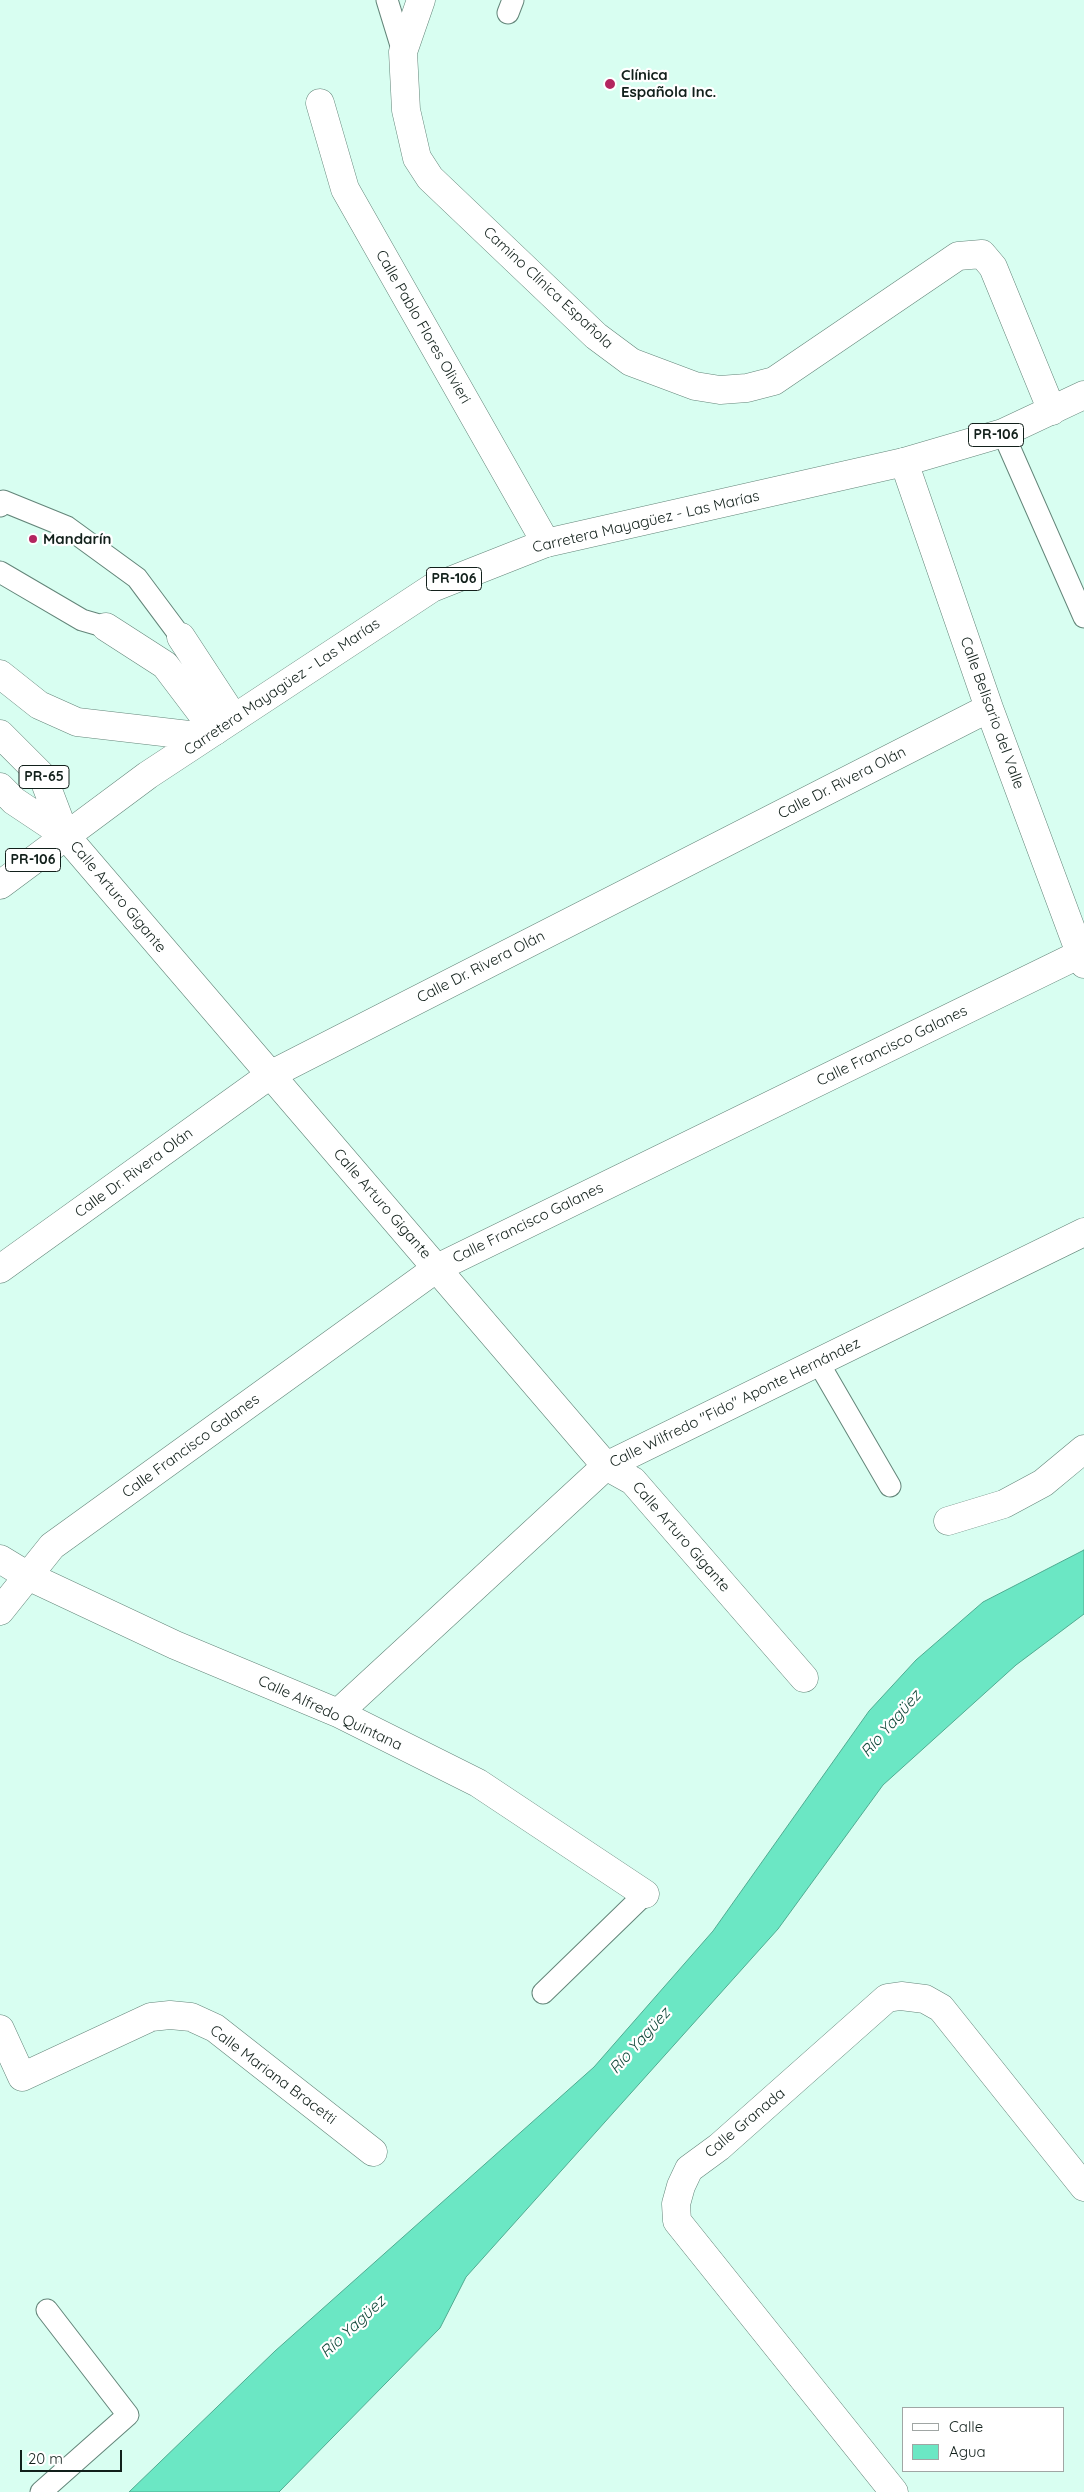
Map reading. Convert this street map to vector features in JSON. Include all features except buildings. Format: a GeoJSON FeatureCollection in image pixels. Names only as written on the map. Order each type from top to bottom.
{"type":"FeatureCollection","features":[{"type":"Feature","properties":{"kind":"street","name":"Camino Clínica Española"},"geometry":{"type":"LineString","coordinates":[[420,0],[403,52],[406,110],[417,158],[430,178],[596,336],[631,362],[694,386],[720,390],[746,388],[774,381],[958,256],[982,254],[993,267],[1052,411]]}},
{"type":"Feature","properties":{"kind":"street","name":"Calle Pablo Flores Olivieri"},"geometry":{"type":"LineString","coordinates":[[320,103],[345,189],[546,543]]}},
{"type":"Feature","properties":{"kind":"street","name":"Carretera Mayagüez - Las Marías"},"geometry":{"type":"LineString","coordinates":[[65,835],[218,729],[432,588],[546,543],[904,462],[1003,433],[1084,395]]}},
{"type":"Feature","properties":{"kind":"street","name":"Calle Belisario del Valle"},"geometry":{"type":"LineString","coordinates":[[904,462],[989,708],[1082,959]]}},
{"type":"Feature","properties":{"kind":"street"},"geometry":{"type":"LineString","coordinates":[[106,627],[166,666],[218,729]]}},
{"type":"Feature","properties":{"kind":"street"},"geometry":{"type":"LineString","coordinates":[[181,637],[218,729]]}},
{"type":"Feature","properties":{"kind":"street"},"geometry":{"type":"LineString","coordinates":[[0,674],[39,705],[77,722],[218,729]]}},
{"type":"Feature","properties":{"kind":"street","name":"Calle Dr. Rivera Olán"},"geometry":{"type":"LineString","coordinates":[[0,1269],[270,1075],[989,708]]}},
{"type":"Feature","properties":{"kind":"street","name":"PR-65"},"geometry":{"type":"LineString","coordinates":[[0,734],[44,777],[65,835]]}},
{"type":"Feature","properties":{"kind":"street","name":"PR-65"},"geometry":{"type":"LineString","coordinates":[[7,794],[65,835]]}},
{"type":"Feature","properties":{"kind":"street","name":"Calle Arturo Gigante"},"geometry":{"type":"LineString","coordinates":[[65,835],[606,1466],[633,1481],[804,1678]]}},
{"type":"Feature","properties":{"kind":"street","name":"PR-106"},"geometry":{"type":"LineString","coordinates":[[0,885],[65,835]]}},
{"type":"Feature","properties":{"kind":"street","name":"Calle Francisco Galanes"},"geometry":{"type":"LineString","coordinates":[[0,1611],[52,1546],[437,1268],[1082,959]]}},
{"type":"Feature","properties":{"kind":"street","name":"Calle Wilfredo \"Fido\" Aponte Hernández"},"geometry":{"type":"LineString","coordinates":[[338,1713],[606,1466],[1084,1232]]}},
{"type":"Feature","properties":{"kind":"street"},"geometry":{"type":"LineString","coordinates":[[948,1521],[1004,1504],[1043,1483],[1084,1449]]}},
{"type":"Feature","properties":{"kind":"street","name":"Calle Alfredo Quintana"},"geometry":{"type":"LineString","coordinates":[[0,1559],[28,1576],[175,1645],[338,1713],[478,1783],[645,1894]]}},
{"type":"Feature","properties":{"kind":"street","name":"Calle Granada"},"geometry":{"type":"LineString","coordinates":[[894,2492],[677,2221],[676,2204],[680,2186],[689,2169],[719,2147],[887,1998],[901,1996],[925,1999],[941,2008],[1084,2187]]}},
{"type":"Feature","properties":{"kind":"street","name":"Calle Mariana Bracetti"},"geometry":{"type":"LineString","coordinates":[[0,2028],[22,2077],[150,2017],[170,2015],[191,2017],[214,2028],[373,2152]]}},
{"type":"Feature","properties":{"kind":"lane"},"geometry":{"type":"LineString","coordinates":[[387,0],[403,52]]}},
{"type":"Feature","properties":{"kind":"lane"},"geometry":{"type":"LineString","coordinates":[[1003,433],[1084,617]]}},
{"type":"Feature","properties":{"kind":"lane"},"geometry":{"type":"LineString","coordinates":[[0,506],[3,501],[66,527],[137,578],[181,637]]}},
{"type":"Feature","properties":{"kind":"lane"},"geometry":{"type":"LineString","coordinates":[[0,572],[82,620],[106,627]]}},
{"type":"Feature","properties":{"kind":"lane"},"geometry":{"type":"LineString","coordinates":[[818,1362],[890,1486]]}},
{"type":"Feature","properties":{"kind":"lane"},"geometry":{"type":"LineString","coordinates":[[543,1993],[645,1894]]}},
{"type":"Feature","properties":{"kind":"lane"},"geometry":{"type":"LineString","coordinates":[[41,2492],[128,2415],[47,2310]]}},
{"type":"Feature","properties":{"kind":"water","name":"Río Yagüez"},"geometry":{"type":"Polygon","coordinates":[[[1084,1550],[1084,1614],[1016,1665],[883,1785],[778,1929],[466,2277],[440,2328],[279,2492],[129,2492],[275,2351],[594,2067],[713,1931],[869,1711],[916,1660],[983,1602],[1084,1550]]]}},
{"type":"Feature","properties":{"kind":"place","name":"Clínica Española Inc."},"geometry":{"type":"Point","coordinates":[610,84]}},
{"type":"Feature","properties":{"kind":"place","name":"Mandarín"},"geometry":{"type":"Point","coordinates":[33,539]}}]}
